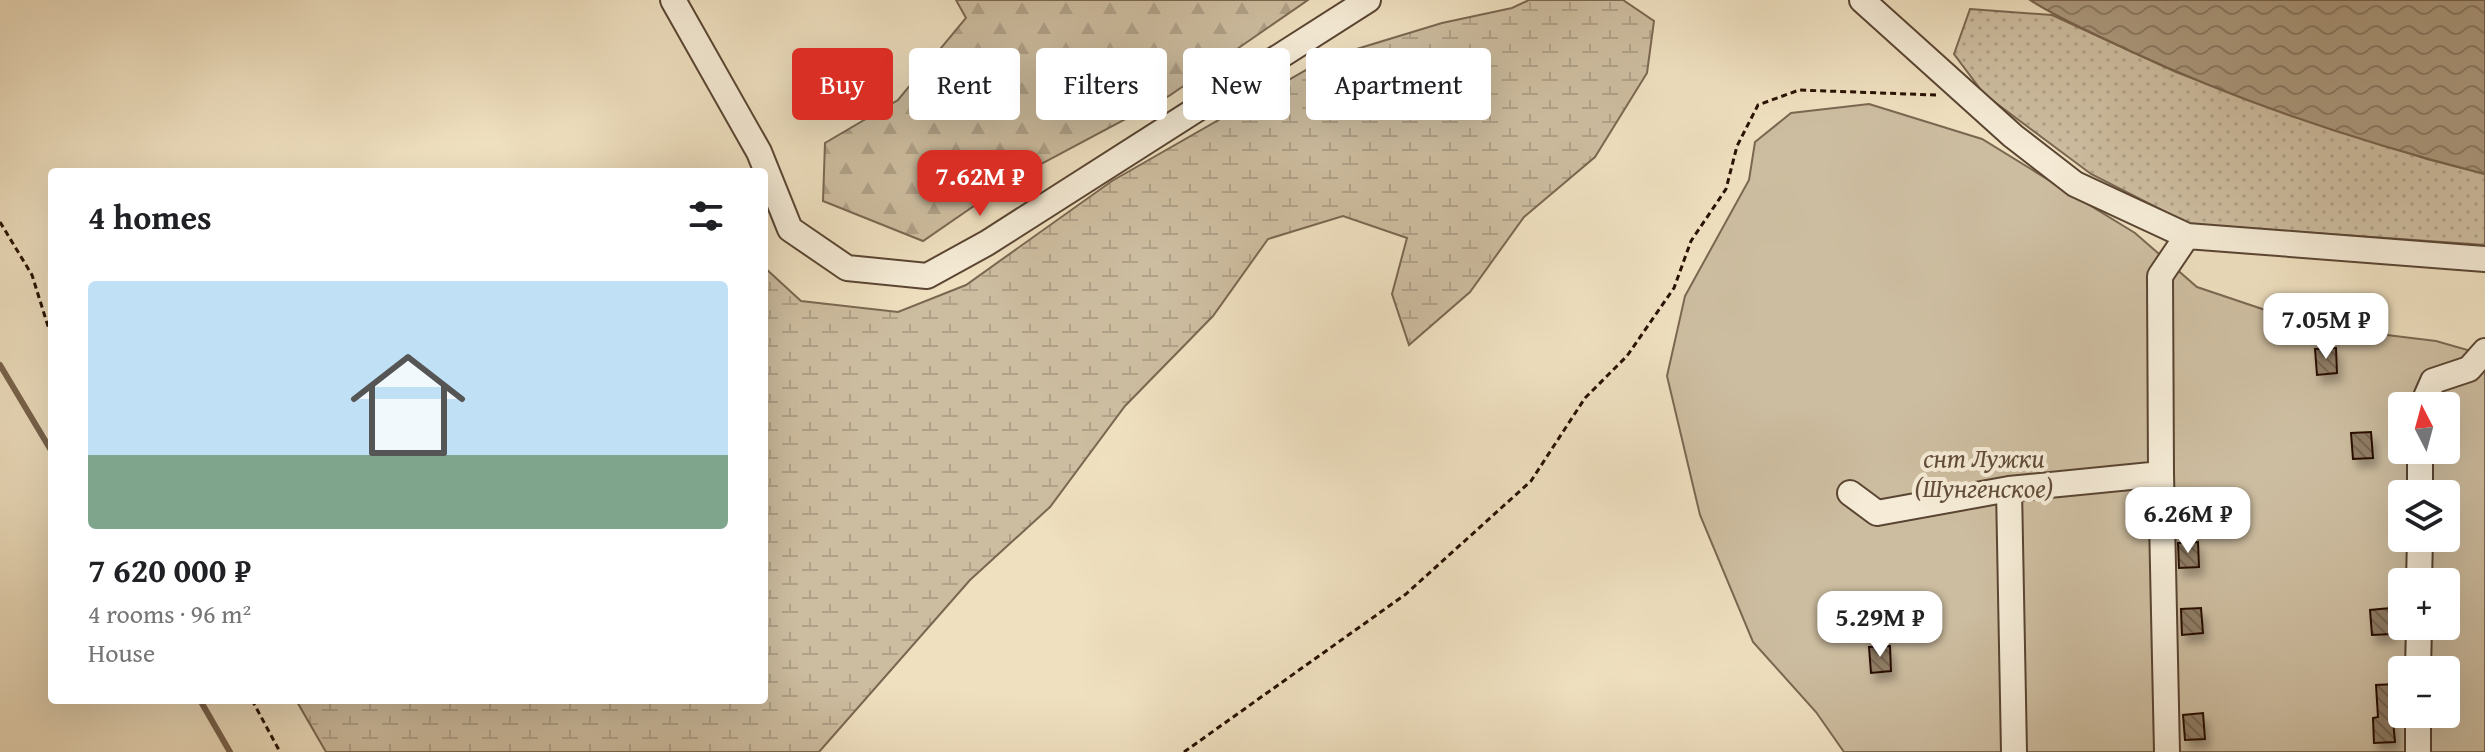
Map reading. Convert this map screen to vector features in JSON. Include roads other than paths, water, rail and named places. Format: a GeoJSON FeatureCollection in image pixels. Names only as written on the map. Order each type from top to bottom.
{"type":"FeatureCollection","features":[{"type":"Feature","properties":{"kind":"street"},"geometry":{"type":"LineString","coordinates":[[673,0],[765,168]]}},
{"type":"Feature","properties":{"kind":"street"},"geometry":{"type":"LineString","coordinates":[[768,174],[790,229],[847,268],[927,276],[987,243],[1368,0]]}},
{"type":"Feature","properties":{"kind":"street"},"geometry":{"type":"LineString","coordinates":[[1862,0],[2013,136],[2075,184],[2187,236],[2485,259]]}},
{"type":"Feature","properties":{"kind":"street"},"geometry":{"type":"LineString","coordinates":[[2167,752],[2160,276],[2187,236]]}},
{"type":"Feature","properties":{"kind":"street"},"geometry":{"type":"LineString","coordinates":[[2428,392],[2433,381],[2480,366]]}},
{"type":"Feature","properties":{"kind":"street"},"geometry":{"type":"LineString","coordinates":[[1850,493],[1877,513],[2009,489],[2161,474]]}},
{"type":"Feature","properties":{"kind":"street"},"geometry":{"type":"LineString","coordinates":[[2009,489],[2014,752]]}},
{"type":"Feature","properties":{"kind":"street"},"geometry":{"type":"LineString","coordinates":[[2418,728],[2418,752]]}},
{"type":"Feature","properties":{"kind":"water"},"geometry":{"type":"Polygon","coordinates":[[[2030,0],[2485,0],[2485,174],[2348,135],[2259,104],[2128,50],[2030,0]]]}},
{"type":"Feature","properties":{"kind":"waterway"},"geometry":{"type":"LineString","coordinates":[[0,365],[48,445]]}},
{"type":"Feature","properties":{"kind":"waterway"},"geometry":{"type":"LineString","coordinates":[[202,704],[230,752]]}},
{"type":"Feature","properties":{"kind":"park label","name":"снт Лужки (Шунгенское)"},"geometry":{"type":"Point","coordinates":[1984,472]}}]}
